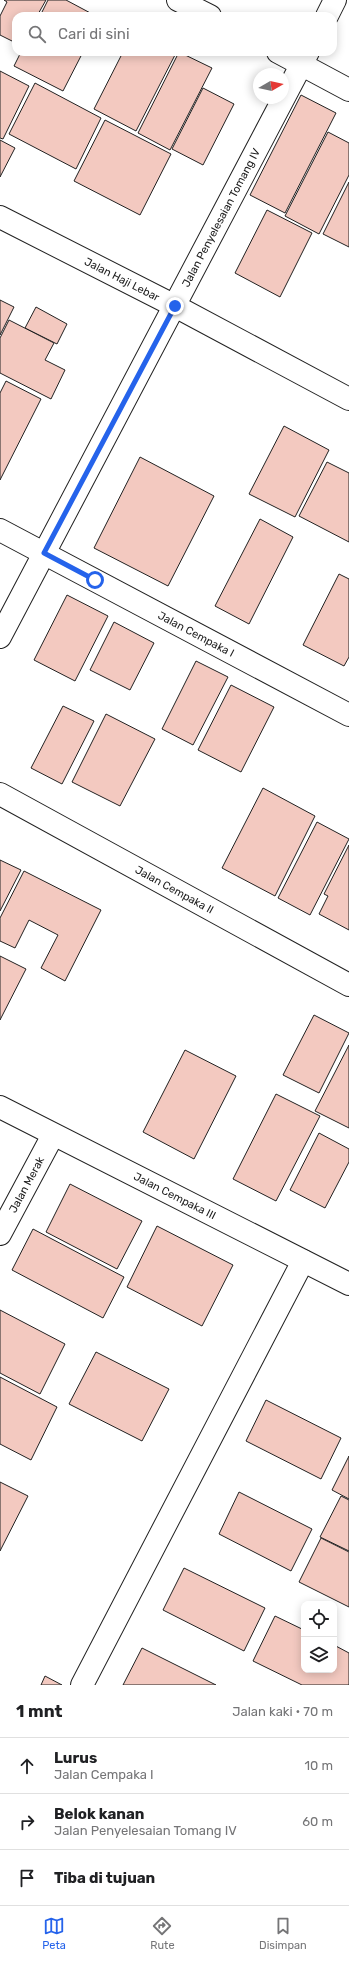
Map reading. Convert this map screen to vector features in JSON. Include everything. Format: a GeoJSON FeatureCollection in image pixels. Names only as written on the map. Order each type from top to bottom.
{"type":"FeatureCollection","features":[{"type":"Feature","properties":{"kind":"street"},"geometry":{"type":"LineString","coordinates":[[178,0],[202,12]]}},
{"type":"Feature","properties":{"kind":"street"},"geometry":{"type":"LineString","coordinates":[[329,12],[335,0]]}},
{"type":"Feature","properties":{"kind":"street"},"geometry":{"type":"LineString","coordinates":[[305,58],[349,90]]}},
{"type":"Feature","properties":{"kind":"street","name":"Jalan Penyelesaian Tomang IV"},"geometry":{"type":"LineString","coordinates":[[0,637],[305,58]]}},
{"type":"Feature","properties":{"kind":"street","name":"Jalan Haji Lebar"},"geometry":{"type":"LineString","coordinates":[[0,217],[175,306],[349,399]]}},
{"type":"Feature","properties":{"kind":"street","name":"Jalan Cempaka I"},"geometry":{"type":"LineString","coordinates":[[0,530],[349,715]]}},
{"type":"Feature","properties":{"kind":"street","name":"Jalan Cempaka II"},"geometry":{"type":"LineString","coordinates":[[0,794],[349,985]]}},
{"type":"Feature","properties":{"kind":"street","name":"Jalan Cempaka III"},"geometry":{"type":"LineString","coordinates":[[0,1106],[53,1135],[349,1284]]}},
{"type":"Feature","properties":{"kind":"street","name":"Jalan Merak"},"geometry":{"type":"LineString","coordinates":[[0,1234],[53,1135]]}},
{"type":"Feature","properties":{"kind":"street"},"geometry":{"type":"LineString","coordinates":[[82,1685],[304,1261]]}},
{"type":"Feature","properties":{"kind":"building"},"geometry":{"type":"Polygon","coordinates":[[[4,0],[46,0],[39,12],[12,12],[12,41],[0,35],[0,16],[7,2],[4,0]]]}},
{"type":"Feature","properties":{"kind":"building"},"geometry":{"type":"Polygon","coordinates":[[[48,0],[66,0],[88,12],[42,12],[48,0]]]}},
{"type":"Feature","properties":{"kind":"building"},"geometry":{"type":"Polygon","coordinates":[[[19,56],[81,56],[63,91],[14,66],[19,56]]]}},
{"type":"Feature","properties":{"kind":"building"},"geometry":{"type":"Polygon","coordinates":[[[121,56],[174,56],[136,131],[94,109],[121,56]]]}},
{"type":"Feature","properties":{"kind":"building"},"geometry":{"type":"Polygon","coordinates":[[[177,56],[187,56],[212,68],[170,150],[138,133],[177,56]]]}},
{"type":"Feature","properties":{"kind":"building"},"geometry":{"type":"Polygon","coordinates":[[[0,71],[29,86],[3,139],[0,138],[0,71]]]}},
{"type":"Feature","properties":{"kind":"building"},"geometry":{"type":"Polygon","coordinates":[[[35,83],[101,118],[76,169],[9,134],[35,83]]]}},
{"type":"Feature","properties":{"kind":"building"},"geometry":{"type":"Polygon","coordinates":[[[203,88],[234,104],[203,165],[172,149],[203,88]]]}},
{"type":"Feature","properties":{"kind":"building"},"geometry":{"type":"Polygon","coordinates":[[[301,95],[336,113],[285,213],[250,195],[301,95]]]}},
{"type":"Feature","properties":{"kind":"building"},"geometry":{"type":"Polygon","coordinates":[[[105,120],[171,154],[140,215],[74,181],[105,120]]]}},
{"type":"Feature","properties":{"kind":"building"},"geometry":{"type":"Polygon","coordinates":[[[328,132],[349,143],[349,175],[319,234],[285,216],[328,132]]]}},
{"type":"Feature","properties":{"kind":"building"},"geometry":{"type":"Polygon","coordinates":[[[0,140],[15,148],[0,177],[0,140]]]}},
{"type":"Feature","properties":{"kind":"building"},"geometry":{"type":"Polygon","coordinates":[[[349,182],[349,247],[323,234],[349,182]]]}},
{"type":"Feature","properties":{"kind":"building"},"geometry":{"type":"Polygon","coordinates":[[[267,210],[312,233],[280,297],[235,273],[267,210]]]}},
{"type":"Feature","properties":{"kind":"building"},"geometry":{"type":"Polygon","coordinates":[[[0,300],[14,307],[0,335],[0,300]]]}},
{"type":"Feature","properties":{"kind":"building"},"geometry":{"type":"Polygon","coordinates":[[[36,307],[67,324],[57,344],[25,328],[36,307]]]}},
{"type":"Feature","properties":{"kind":"building"},"geometry":{"type":"Polygon","coordinates":[[[9,320],[54,343],[45,360],[65,370],[51,399],[0,373],[0,338],[9,320]]]}},
{"type":"Feature","properties":{"kind":"building"},"geometry":{"type":"Polygon","coordinates":[[[6,381],[41,399],[0,480],[0,393],[6,381]]]}},
{"type":"Feature","properties":{"kind":"building"},"geometry":{"type":"Polygon","coordinates":[[[284,426],[329,450],[295,517],[249,494],[284,426]]]}},
{"type":"Feature","properties":{"kind":"building"},"geometry":{"type":"Polygon","coordinates":[[[140,457],[214,496],[168,586],[94,548],[140,457]]]}},
{"type":"Feature","properties":{"kind":"building"},"geometry":{"type":"Polygon","coordinates":[[[327,462],[349,473],[349,542],[299,516],[327,462]]]}},
{"type":"Feature","properties":{"kind":"building"},"geometry":{"type":"Polygon","coordinates":[[[260,519],[293,537],[249,624],[215,606],[260,519]]]}},
{"type":"Feature","properties":{"kind":"building"},"geometry":{"type":"Polygon","coordinates":[[[339,574],[349,579],[349,657],[344,666],[303,645],[339,574]]]}},
{"type":"Feature","properties":{"kind":"building"},"geometry":{"type":"Polygon","coordinates":[[[67,595],[108,616],[75,681],[34,660],[67,595]]]}},
{"type":"Feature","properties":{"kind":"building"},"geometry":{"type":"Polygon","coordinates":[[[114,622],[154,643],[130,690],[90,670],[114,622]]]}},
{"type":"Feature","properties":{"kind":"building"},"geometry":{"type":"Polygon","coordinates":[[[196,661],[228,677],[193,745],[162,729],[196,661]]]}},
{"type":"Feature","properties":{"kind":"building"},"geometry":{"type":"Polygon","coordinates":[[[231,685],[274,707],[241,772],[198,750],[231,685]]]}},
{"type":"Feature","properties":{"kind":"building"},"geometry":{"type":"Polygon","coordinates":[[[63,706],[94,721],[62,784],[31,768],[63,706]]]}},
{"type":"Feature","properties":{"kind":"building"},"geometry":{"type":"Polygon","coordinates":[[[106,714],[155,739],[120,806],[72,782],[106,714]]]}},
{"type":"Feature","properties":{"kind":"building"},"geometry":{"type":"Polygon","coordinates":[[[263,788],[315,816],[275,896],[222,868],[263,788]]]}},
{"type":"Feature","properties":{"kind":"building"},"geometry":{"type":"Polygon","coordinates":[[[317,822],[349,839],[310,915],[278,898],[317,822]]]}},
{"type":"Feature","properties":{"kind":"building"},"geometry":{"type":"Polygon","coordinates":[[[349,845],[349,930],[319,914],[328,896],[324,894],[349,845]]]}},
{"type":"Feature","properties":{"kind":"building"},"geometry":{"type":"Polygon","coordinates":[[[0,860],[21,870],[0,911],[0,860]]]}},
{"type":"Feature","properties":{"kind":"building"},"geometry":{"type":"Polygon","coordinates":[[[24,871],[101,910],[65,981],[41,968],[58,935],[29,920],[15,948],[0,941],[0,918],[24,871]]]}},
{"type":"Feature","properties":{"kind":"building"},"geometry":{"type":"Polygon","coordinates":[[[0,956],[26,969],[0,1020],[0,956]]]}},
{"type":"Feature","properties":{"kind":"building"},"geometry":{"type":"Polygon","coordinates":[[[314,1015],[349,1033],[319,1093],[283,1075],[314,1015]]]}},
{"type":"Feature","properties":{"kind":"building"},"geometry":{"type":"Polygon","coordinates":[[[349,1045],[349,1128],[315,1111],[349,1045]]]}},
{"type":"Feature","properties":{"kind":"building"},"geometry":{"type":"Polygon","coordinates":[[[185,1050],[236,1076],[194,1159],[143,1132],[185,1050]]]}},
{"type":"Feature","properties":{"kind":"building"},"geometry":{"type":"Polygon","coordinates":[[[276,1094],[320,1116],[276,1201],[233,1179],[276,1094]]]}},
{"type":"Feature","properties":{"kind":"building"},"geometry":{"type":"Polygon","coordinates":[[[319,1133],[349,1149],[349,1162],[325,1208],[290,1190],[319,1133]]]}},
{"type":"Feature","properties":{"kind":"building"},"geometry":{"type":"Polygon","coordinates":[[[70,1184],[142,1221],[117,1269],[46,1232],[70,1184]]]}},
{"type":"Feature","properties":{"kind":"building"},"geometry":{"type":"Polygon","coordinates":[[[157,1226],[233,1265],[202,1326],[127,1287],[157,1226]]]}},
{"type":"Feature","properties":{"kind":"building"},"geometry":{"type":"Polygon","coordinates":[[[33,1229],[124,1277],[103,1318],[12,1270],[33,1229]]]}},
{"type":"Feature","properties":{"kind":"building"},"geometry":{"type":"Polygon","coordinates":[[[0,1310],[65,1344],[40,1394],[0,1373],[0,1310]]]}},
{"type":"Feature","properties":{"kind":"building"},"geometry":{"type":"Polygon","coordinates":[[[96,1352],[169,1389],[142,1441],[69,1404],[96,1352]]]}},
{"type":"Feature","properties":{"kind":"building"},"geometry":{"type":"Polygon","coordinates":[[[0,1377],[57,1407],[31,1460],[0,1444],[0,1377]]]}},
{"type":"Feature","properties":{"kind":"building"},"geometry":{"type":"Polygon","coordinates":[[[266,1400],[341,1438],[321,1479],[246,1441],[266,1400]]]}},
{"type":"Feature","properties":{"kind":"building"},"geometry":{"type":"Polygon","coordinates":[[[349,1456],[349,1499],[332,1490],[349,1456]]]}},
{"type":"Feature","properties":{"kind":"building"},"geometry":{"type":"Polygon","coordinates":[[[0,1482],[28,1496],[0,1551],[0,1482]]]}},
{"type":"Feature","properties":{"kind":"building"},"geometry":{"type":"Polygon","coordinates":[[[239,1492],[312,1529],[291,1571],[219,1534],[239,1492]]]}},
{"type":"Feature","properties":{"kind":"building"},"geometry":{"type":"Polygon","coordinates":[[[341,1496],[349,1500],[349,1551],[320,1537],[341,1496]]]}},
{"type":"Feature","properties":{"kind":"building"},"geometry":{"type":"Polygon","coordinates":[[[321,1538],[349,1552],[349,1607],[299,1582],[321,1538]]]}},
{"type":"Feature","properties":{"kind":"building"},"geometry":{"type":"Polygon","coordinates":[[[184,1568],[265,1608],[244,1651],[163,1610],[184,1568]]]}},
{"type":"Feature","properties":{"kind":"building"},"geometry":{"type":"Polygon","coordinates":[[[275,1616],[301,1629],[301,1673],[337,1673],[337,1647],[349,1653],[349,1685],[302,1685],[253,1661],[275,1616]]]}},
{"type":"Feature","properties":{"kind":"building"},"geometry":{"type":"Polygon","coordinates":[[[142,1648],[216,1685],[123,1685],[142,1648]]]}},
{"type":"Feature","properties":{"kind":"building"},"geometry":{"type":"Polygon","coordinates":[[[45,1676],[62,1685],[41,1685],[45,1676]]]}},
{"type":"Feature","properties":{"kind":"route"},"geometry":{"type":"LineString","coordinates":[[95,580],[44,553],[175,306]]}}]}
